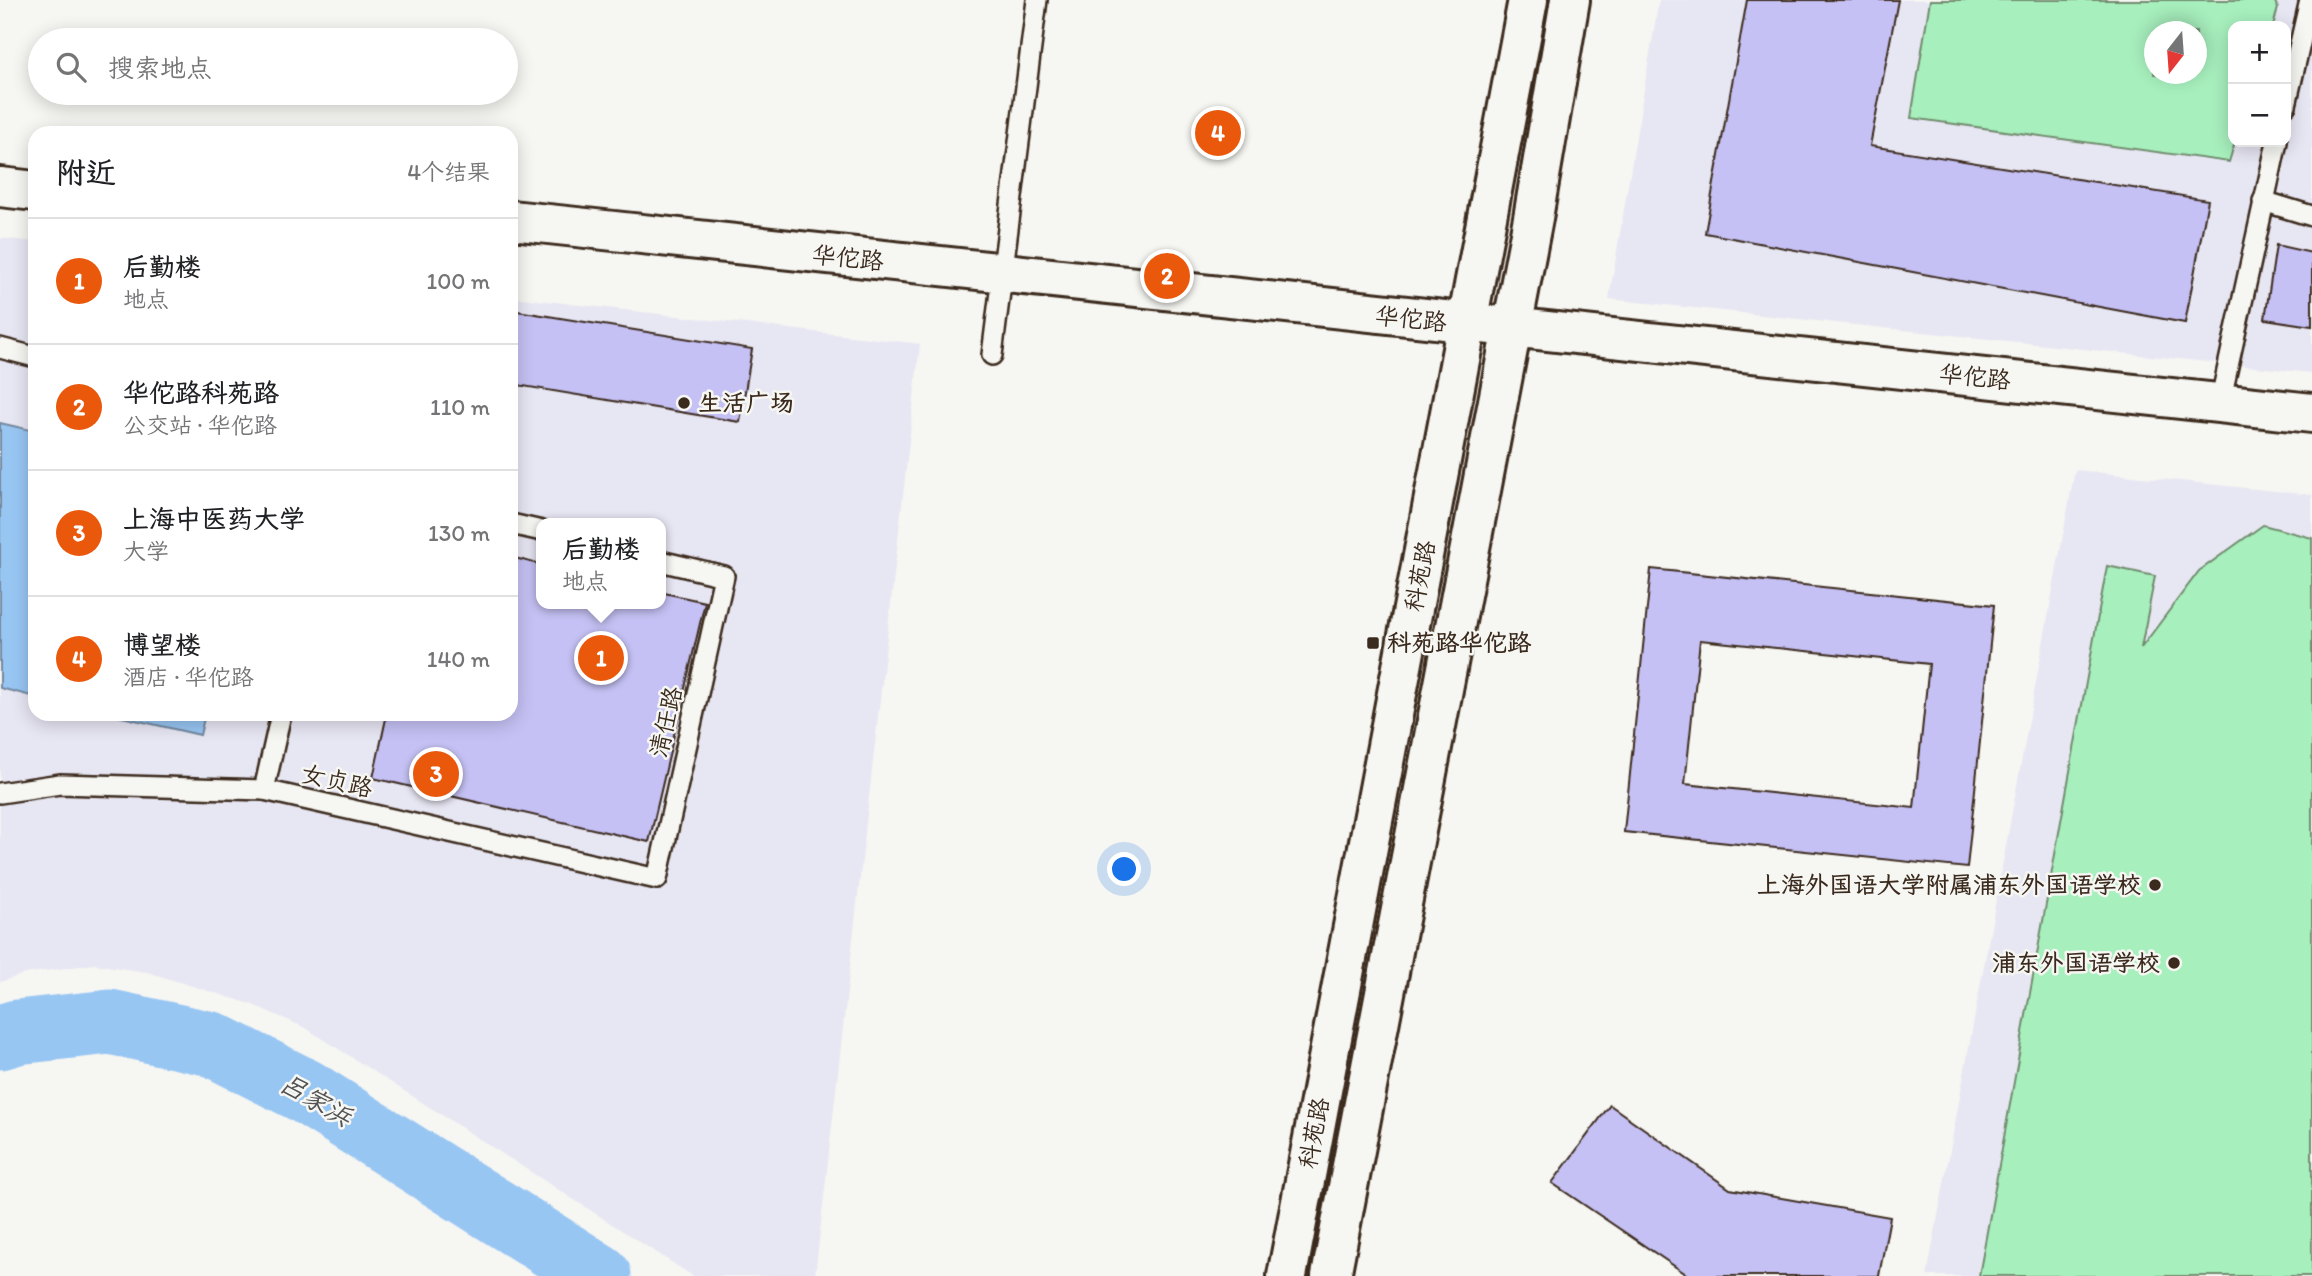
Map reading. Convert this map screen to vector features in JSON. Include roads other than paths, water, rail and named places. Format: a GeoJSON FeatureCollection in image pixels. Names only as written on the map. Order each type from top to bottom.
{"type":"FeatureCollection","features":[{"type":"Feature","properties":{"kind":"street","name":"科苑路"},"geometry":{"type":"LineString","coordinates":[[1287,1276],[1528,0]]}},
{"type":"Feature","properties":{"kind":"street","name":"科苑路"},"geometry":{"type":"LineString","coordinates":[[1331,1276],[1509,341],[1570,0]]}},
{"type":"Feature","properties":{"kind":"street"},"geometry":{"type":"LineString","coordinates":[[0,164],[28,167]]}},
{"type":"Feature","properties":{"kind":"street"},"geometry":{"type":"LineString","coordinates":[[0,187],[28,190]]}},
{"type":"Feature","properties":{"kind":"street","name":"华佗路"},"geometry":{"type":"LineString","coordinates":[[518,221],[1002,286]]}},
{"type":"Feature","properties":{"kind":"street","name":"华佗路"},"geometry":{"type":"LineString","coordinates":[[518,245],[1002,286],[1466,337],[2220,403],[2312,414]]}},
{"type":"Feature","properties":{"kind":"street","name":"华佗路"},"geometry":{"type":"LineString","coordinates":[[1509,341],[2312,436]]}},
{"type":"Feature","properties":{"kind":"lane"},"geometry":{"type":"LineString","coordinates":[[992,355],[1037,0]]}},
{"type":"Feature","properties":{"kind":"lane"},"geometry":{"type":"LineString","coordinates":[[2291,85],[2310,7]]}},
{"type":"Feature","properties":{"kind":"lane"},"geometry":{"type":"LineString","coordinates":[[2220,403],[2276,147]]}},
{"type":"Feature","properties":{"kind":"lane"},"geometry":{"type":"LineString","coordinates":[[2263,201],[2312,216]]}},
{"type":"Feature","properties":{"kind":"lane"},"geometry":{"type":"LineString","coordinates":[[0,348],[28,354]]}},
{"type":"Feature","properties":{"kind":"lane"},"geometry":{"type":"LineString","coordinates":[[518,526],[536,530]]}},
{"type":"Feature","properties":{"kind":"lane","name":"清任路"},"geometry":{"type":"LineString","coordinates":[[657,879],[724,576],[666,562]]}},
{"type":"Feature","properties":{"kind":"lane"},"geometry":{"type":"LineString","coordinates":[[264,790],[279,721]]}},
{"type":"Feature","properties":{"kind":"lane","name":"女贞路"},"geometry":{"type":"LineString","coordinates":[[0,793],[60,785],[264,790],[657,879]]}},
{"type":"Feature","properties":{"kind":"water"},"geometry":{"type":"Polygon","coordinates":[[[0,423],[28,429],[28,695],[0,688],[0,423]]]}},
{"type":"Feature","properties":{"kind":"water"},"geometry":{"type":"Polygon","coordinates":[[[139,721],[203,721],[200,735],[139,721]]]}},
{"type":"Feature","properties":{"kind":"waterway","name":"吕家浜"},"geometry":{"type":"LineString","coordinates":[[0,1037],[17,1032],[110,1022],[212,1044],[305,1091],[599,1276]]}},
{"type":"Feature","properties":{"kind":"place","name":"博望楼"},"geometry":{"type":"Point","coordinates":[1218,133]}},
{"type":"Feature","properties":{"kind":"place","name":"华佗路科苑路"},"geometry":{"type":"Point","coordinates":[1167,276]}},
{"type":"Feature","properties":{"kind":"place","name":"生活广场"},"geometry":{"type":"Point","coordinates":[684,403]}},
{"type":"Feature","properties":{"kind":"place","name":"科苑路华佗路"},"geometry":{"type":"Point","coordinates":[1373,643]}},
{"type":"Feature","properties":{"kind":"place","name":"后勤楼"},"geometry":{"type":"Point","coordinates":[601,658]}},
{"type":"Feature","properties":{"kind":"place","name":"上海中医药大学"},"geometry":{"type":"Point","coordinates":[436,774]}},
{"type":"Feature","properties":{"kind":"place","name":"上海外国语大学附属浦东外国语学校"},"geometry":{"type":"Point","coordinates":[2155,885]}},
{"type":"Feature","properties":{"kind":"place","name":"浦东外国语学校"},"geometry":{"type":"Point","coordinates":[2174,963]}}]}
